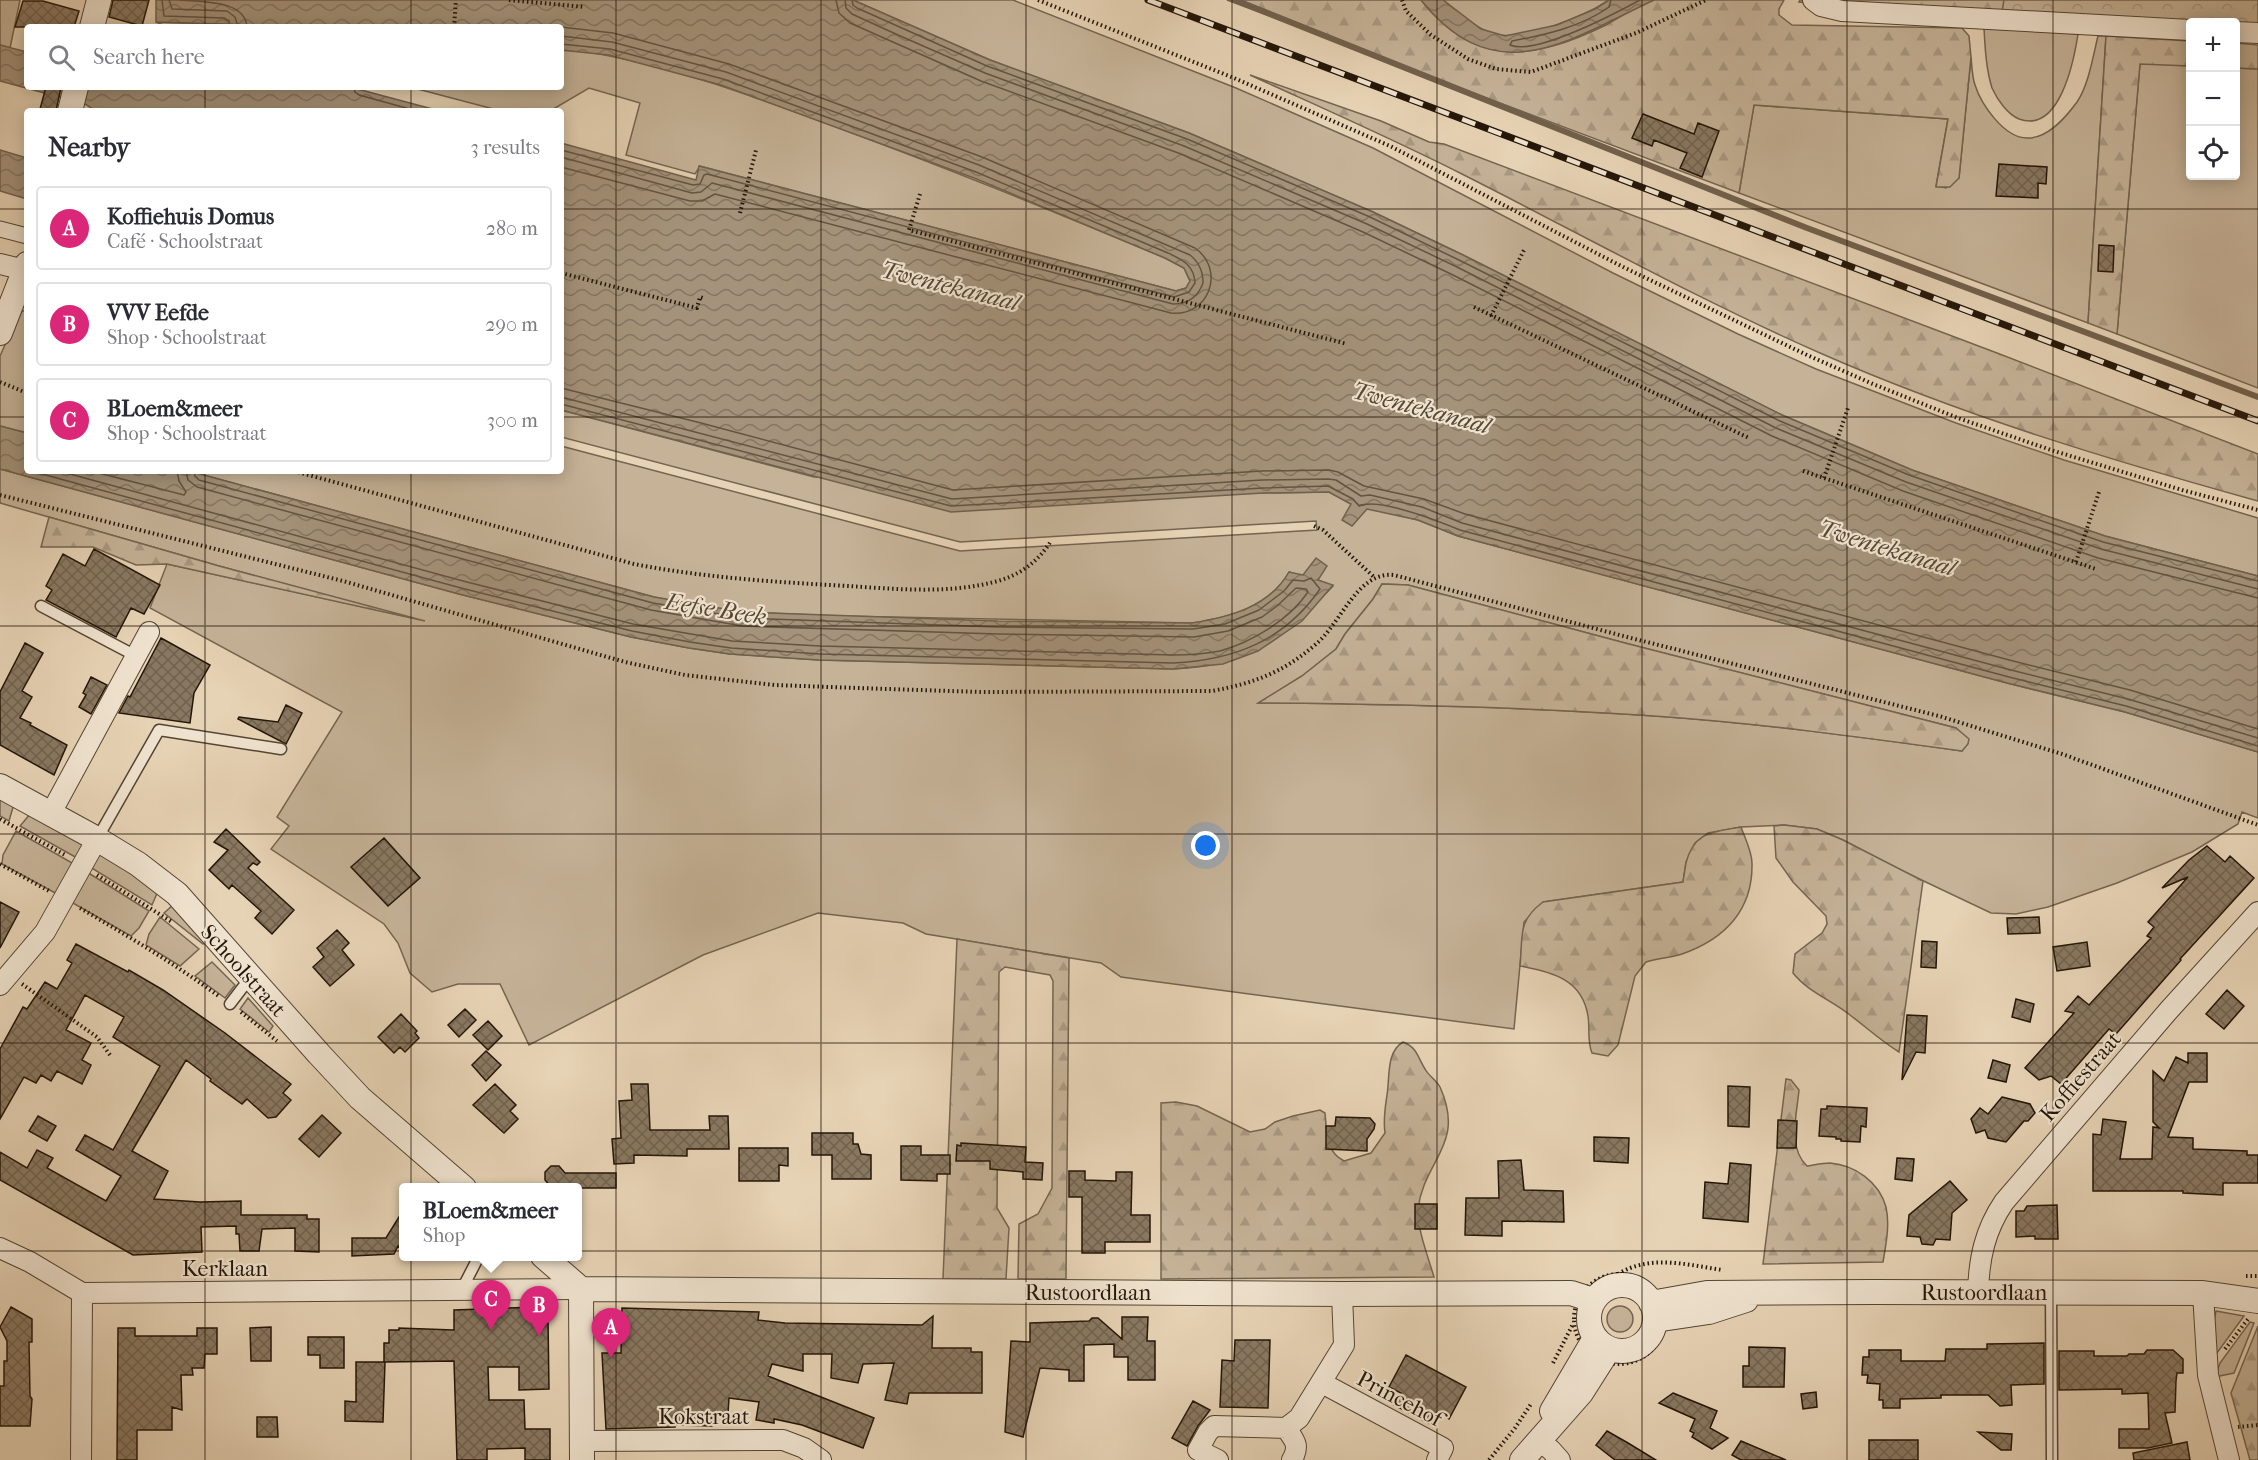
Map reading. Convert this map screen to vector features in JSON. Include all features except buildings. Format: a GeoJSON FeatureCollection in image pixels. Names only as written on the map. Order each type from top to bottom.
{"type":"FeatureCollection","features":[{"type":"Feature","properties":{"kind":"street"},"geometry":{"type":"LineString","coordinates":[[93,24],[99,0]]}},
{"type":"Feature","properties":{"kind":"street"},"geometry":{"type":"LineString","coordinates":[[1813,0],[1821,6],[1842,11],[2186,30]]}},
{"type":"Feature","properties":{"kind":"street"},"geometry":{"type":"LineString","coordinates":[[2240,32],[2258,33]]}},
{"type":"Feature","properties":{"kind":"street"},"geometry":{"type":"LineString","coordinates":[[0,229],[24,235]]}},
{"type":"Feature","properties":{"kind":"street"},"geometry":{"type":"LineString","coordinates":[[0,264],[24,267]]}},
{"type":"Feature","properties":{"kind":"street"},"geometry":{"type":"LineString","coordinates":[[0,333],[24,272]]}},
{"type":"Feature","properties":{"kind":"street"},"geometry":{"type":"LineString","coordinates":[[51,813],[149,632]]}},
{"type":"Feature","properties":{"kind":"street","name":"Schoolstraat"},"geometry":{"type":"LineString","coordinates":[[0,786],[138,864],[177,894],[360,1098],[458,1183]]}},
{"type":"Feature","properties":{"kind":"street"},"geometry":{"type":"LineString","coordinates":[[4,980],[45,932],[97,839]]}},
{"type":"Feature","properties":{"kind":"street","name":"Koffiestraat"},"geometry":{"type":"LineString","coordinates":[[1978,1292],[1979,1267],[1985,1238],[1992,1220],[2004,1202],[2169,1010],[2258,912]]}},
{"type":"Feature","properties":{"kind":"street"},"geometry":{"type":"LineString","coordinates":[[0,1248],[30,1262],[82,1293],[81,1460]]}},
{"type":"Feature","properties":{"kind":"street"},"geometry":{"type":"LineString","coordinates":[[548,1261],[581,1289],[582,1450]]}},
{"type":"Feature","properties":{"kind":"street"},"geometry":{"type":"LineString","coordinates":[[1522,1460],[1581,1393],[1599,1349],[1588,1320],[1587,1298],[1609,1287],[1625,1285],[1641,1290],[1658,1311],[1650,1335],[1640,1346],[1625,1351],[1599,1349]]}},
{"type":"Feature","properties":{"kind":"street","name":"Rustoordlaan"},"geometry":{"type":"LineString","coordinates":[[1658,1311],[1707,1293],[2203,1293],[2218,1289],[2258,1288]]}},
{"type":"Feature","properties":{"kind":"street"},"geometry":{"type":"LineString","coordinates":[[461,1291],[581,1289]]}},
{"type":"Feature","properties":{"kind":"street","name":"Rustoordlaan"},"geometry":{"type":"LineString","coordinates":[[581,1289],[1342,1294],[1500,1292],[1571,1293],[1587,1298]]}},
{"type":"Feature","properties":{"kind":"street","name":"Kerklaan"},"geometry":{"type":"LineString","coordinates":[[82,1293],[461,1291]]}},
{"type":"Feature","properties":{"kind":"street"},"geometry":{"type":"LineString","coordinates":[[2203,1293],[2208,1375],[2229,1460]]}},
{"type":"Feature","properties":{"kind":"street","name":"Rustoordlaan"},"geometry":{"type":"LineString","coordinates":[[2203,1293],[2254,1308]]}},
{"type":"Feature","properties":{"kind":"street","name":"Princehof"},"geometry":{"type":"LineString","coordinates":[[1286,1428],[1299,1418],[1344,1345],[1342,1294]]}},
{"type":"Feature","properties":{"kind":"street","name":"Princehof"},"geometry":{"type":"LineString","coordinates":[[1322,1383],[1443,1448],[1437,1460]]}},
{"type":"Feature","properties":{"kind":"street"},"geometry":{"type":"LineString","coordinates":[[1218,1460],[1198,1450],[1214,1426],[1286,1428],[1296,1445],[1297,1451],[1292,1460]]}},
{"type":"Feature","properties":{"kind":"street"},"geometry":{"type":"LineString","coordinates":[[1541,1437],[1560,1460]]}},
{"type":"Feature","properties":{"kind":"street","name":"Kokstraat"},"geometry":{"type":"LineString","coordinates":[[582,1450],[783,1440],[804,1448],[821,1460]]}},
{"type":"Feature","properties":{"kind":"lane"},"geometry":{"type":"LineString","coordinates":[[41,606],[136,656]]}},
{"type":"Feature","properties":{"kind":"lane"},"geometry":{"type":"LineString","coordinates":[[97,839],[159,730],[281,749]]}},
{"type":"Feature","properties":{"kind":"lane"},"geometry":{"type":"LineString","coordinates":[[230,1004],[243,987],[252,980]]}},
{"type":"Feature","properties":{"kind":"lane"},"geometry":{"type":"LineString","coordinates":[[461,1291],[477,1261]]}},
{"type":"Feature","properties":{"kind":"lane"},"geometry":{"type":"LineString","coordinates":[[2051,1293],[2052,1460]]}},
{"type":"Feature","properties":{"kind":"path"},"geometry":{"type":"LineString","coordinates":[[454,24],[456,0]]}},
{"type":"Feature","properties":{"kind":"path"},"geometry":{"type":"LineString","coordinates":[[509,0],[585,7]]}},
{"type":"Feature","properties":{"kind":"path"},"geometry":{"type":"LineString","coordinates":[[1038,0],[1234,78],[1390,146],[1656,283],[1797,351],[1874,384],[1958,418],[2051,450],[2182,490],[2258,510]]}},
{"type":"Feature","properties":{"kind":"path"},"geometry":{"type":"LineString","coordinates":[[1402,0],[1406,11],[1431,35],[1468,59],[1496,69],[1531,72],[1636,33],[1706,0]]}},
{"type":"Feature","properties":{"kind":"path"},"geometry":{"type":"LineString","coordinates":[[740,213],[756,150]]}},
{"type":"Feature","properties":{"kind":"path"},"geometry":{"type":"LineString","coordinates":[[920,194],[909,230],[1347,344]]}},
{"type":"Feature","properties":{"kind":"path"},"geometry":{"type":"LineString","coordinates":[[1491,316],[1524,250]]}},
{"type":"Feature","properties":{"kind":"path"},"geometry":{"type":"LineString","coordinates":[[564,274],[697,308],[699,297],[703,298]]}},
{"type":"Feature","properties":{"kind":"path"},"geometry":{"type":"LineString","coordinates":[[1474,307],[1749,438]]}},
{"type":"Feature","properties":{"kind":"path"},"geometry":{"type":"LineString","coordinates":[[0,382],[24,392]]}},
{"type":"Feature","properties":{"kind":"path"},"geometry":{"type":"LineString","coordinates":[[1824,478],[1848,408]]}},
{"type":"Feature","properties":{"kind":"path"},"geometry":{"type":"LineString","coordinates":[[1803,471],[2096,569]]}},
{"type":"Feature","properties":{"kind":"path"},"geometry":{"type":"LineString","coordinates":[[305,474],[634,564],[684,574],[876,588],[955,589],[994,582],[1021,573],[1042,556],[1051,541]]}},
{"type":"Feature","properties":{"kind":"path"},"geometry":{"type":"LineString","coordinates":[[2076,562],[2099,492]]}},
{"type":"Feature","properties":{"kind":"path"},"geometry":{"type":"LineString","coordinates":[[0,495],[343,580],[625,662],[685,675],[775,685],[981,692],[1212,691],[1265,678],[1295,660],[1317,644],[1365,583],[1383,574],[1411,579],[1650,643],[1939,716],[2062,754],[2258,825]]}},
{"type":"Feature","properties":{"kind":"path"},"geometry":{"type":"LineString","coordinates":[[1314,526],[1323,530],[1374,577]]}},
{"type":"Feature","properties":{"kind":"path","name":"Schoolstraat"},"geometry":{"type":"LineString","coordinates":[[0,819],[44,842],[177,925]]}},
{"type":"Feature","properties":{"kind":"path"},"geometry":{"type":"LineString","coordinates":[[0,864],[146,947],[192,976],[283,1046],[299,1051],[311,1045]]}},
{"type":"Feature","properties":{"kind":"path"},"geometry":{"type":"LineString","coordinates":[[4,980],[97,1037],[110,1055]]}},
{"type":"Feature","properties":{"kind":"path"},"geometry":{"type":"LineString","coordinates":[[1550,1371],[1574,1324],[1575,1309],[1587,1298],[1585,1288],[1595,1281],[1618,1274],[1640,1279],[1655,1290],[1660,1340],[1643,1357],[1632,1362],[1621,1364],[1599,1349],[1581,1343],[1574,1324]]}},
{"type":"Feature","properties":{"kind":"path"},"geometry":{"type":"LineString","coordinates":[[2208,1375],[2254,1308]]}},
{"type":"Feature","properties":{"kind":"path"},"geometry":{"type":"LineString","coordinates":[[1489,1460],[1534,1400]]}},
{"type":"Feature","properties":{"kind":"green space"},"geometry":{"type":"Polygon","coordinates":[[[0,0],[20,0],[10,48],[0,45],[0,0]]]}},
{"type":"Feature","properties":{"kind":"green space"},"geometry":{"type":"Polygon","coordinates":[[[853,0],[1013,0],[1236,88],[1373,148],[1613,273],[1816,369],[1956,423],[2064,460],[2258,518],[2258,576],[2105,536],[1912,470],[1782,415],[1373,212],[1189,133],[990,60],[853,0]]]}},
{"type":"Feature","properties":{"kind":"green space"},"geometry":{"type":"Polygon","coordinates":[[[1227,0],[1421,0],[1442,22],[1463,38],[1485,47],[1507,52],[1530,51],[1580,37],[1655,0],[1784,0],[1779,9],[1779,15],[1792,25],[1962,28],[1969,36],[1971,57],[1959,178],[1950,187],[1936,187],[1948,119],[1754,105],[1739,193],[1227,0]]]}},
{"type":"Feature","properties":{"kind":"green space"},"geometry":{"type":"Polygon","coordinates":[[[1443,0],[1609,0],[1553,26],[1506,35],[1494,34],[1480,28],[1443,0]]]}},
{"type":"Feature","properties":{"kind":"green space"},"geometry":{"type":"Polygon","coordinates":[[[1800,0],[2023,0],[2020,16],[1799,2],[1800,0]]]}},
{"type":"Feature","properties":{"kind":"green space"},"geometry":{"type":"Polygon","coordinates":[[[2004,0],[2258,0],[2258,24],[2240,23],[2240,18],[2186,18],[2186,21],[2002,12],[2004,0]]]}},
{"type":"Feature","properties":{"kind":"green space"},"geometry":{"type":"Polygon","coordinates":[[[156,22],[223,24],[161,24],[156,22]]]}},
{"type":"Feature","properties":{"kind":"green space"},"geometry":{"type":"Polygon","coordinates":[[[1984,28],[2078,34],[2073,60],[2062,92],[2055,106],[2045,116],[2033,121],[2019,119],[2007,110],[1997,97],[1990,81],[1985,43],[1984,28]]]}},
{"type":"Feature","properties":{"kind":"green space"},"geometry":{"type":"Polygon","coordinates":[[[2098,36],[2106,36],[2088,323],[1739,193],[1754,105],[1948,119],[1936,186],[1946,188],[1959,178],[1971,57],[1978,93],[1995,119],[2018,137],[2035,137],[2056,126],[2077,102],[2088,78],[2098,36]]]}},
{"type":"Feature","properties":{"kind":"green space"},"geometry":{"type":"Polygon","coordinates":[[[2106,36],[2186,41],[2186,66],[2140,64],[2117,334],[2088,323],[2106,36]]]}},
{"type":"Feature","properties":{"kind":"green space"},"geometry":{"type":"Polygon","coordinates":[[[2240,43],[2258,45],[2258,69],[2240,68],[2240,43]]]}},
{"type":"Feature","properties":{"kind":"green space"},"geometry":{"type":"Polygon","coordinates":[[[564,50],[601,54],[665,69],[760,99],[995,188],[1165,258],[1184,268],[1190,281],[1186,288],[1176,291],[700,166],[695,174],[626,155],[640,103],[589,88],[555,108],[490,108],[421,90],[564,90],[564,50]]]}},
{"type":"Feature","properties":{"kind":"green space"},"geometry":{"type":"Polygon","coordinates":[[[2140,63],[2186,66],[2186,180],[2240,180],[2240,68],[2258,69],[2258,388],[2117,334],[2140,63]]]}},
{"type":"Feature","properties":{"kind":"green space"},"geometry":{"type":"Polygon","coordinates":[[[1250,75],[1381,121],[1429,142],[1444,144],[2258,454],[2258,501],[2036,435],[1927,397],[1820,353],[1683,288],[1434,160],[1250,75]]]}},
{"type":"Feature","properties":{"kind":"green space"},"geometry":{"type":"Polygon","coordinates":[[[24,310],[24,432],[0,426],[0,356],[19,313],[24,310]]]}},
{"type":"Feature","properties":{"kind":"green space"},"geometry":{"type":"Polygon","coordinates":[[[564,411],[814,477],[1263,493],[1329,492],[1351,504],[1418,520],[1458,536],[2007,683],[2125,712],[2258,752],[2258,818],[2242,812],[2238,824],[2192,852],[2117,883],[2048,907],[2016,914],[1991,913],[1817,829],[1784,825],[1741,827],[1708,833],[1695,843],[1686,862],[1683,882],[1543,902],[1524,922],[1514,1029],[1121,977],[1101,963],[926,934],[903,923],[818,913],[703,955],[529,1045],[500,984],[458,984],[432,992],[410,973],[398,943],[384,924],[271,849],[289,826],[277,817],[342,712],[150,608],[167,564],[404,616],[0,503],[0,469],[459,594],[631,637],[730,654],[819,660],[1173,669],[1201,667],[1245,656],[1263,647],[1297,622],[1333,586],[1289,572],[1281,584],[1260,602],[1234,613],[1192,623],[743,612],[654,597],[200,474],[564,474],[564,447],[960,551],[1317,530],[1316,521],[960,542],[564,438],[564,411]],[[1382,584],[1336,649],[1302,676],[1259,703],[1556,710],[1770,726],[1962,751],[1968,743],[1956,728],[1408,585],[1382,584]]]}},
{"type":"Feature","properties":{"kind":"green space"},"geometry":{"type":"Polygon","coordinates":[[[49,517],[219,566],[425,621],[167,564],[136,565],[93,547],[41,547],[49,517]]]}},
{"type":"Feature","properties":{"kind":"green space"},"geometry":{"type":"Polygon","coordinates":[[[1382,584],[1408,585],[1956,728],[1969,739],[1968,744],[1962,751],[1770,726],[1555,710],[1258,703],[1302,676],[1336,649],[1382,584]]]}},
{"type":"Feature","properties":{"kind":"green space"},"geometry":{"type":"Polygon","coordinates":[[[0,797],[14,804],[9,821],[0,816],[0,797]]]}},
{"type":"Feature","properties":{"kind":"green space"},"geometry":{"type":"Polygon","coordinates":[[[31,813],[86,843],[77,858],[20,826],[31,813]]]}},
{"type":"Feature","properties":{"kind":"green space"},"geometry":{"type":"Polygon","coordinates":[[[1774,826],[1817,829],[1923,881],[1899,1052],[1843,1010],[1820,996],[1793,973],[1795,954],[1822,933],[1827,924],[1826,916],[1793,882],[1776,858],[1774,826]]]}},
{"type":"Feature","properties":{"kind":"green space"},"geometry":{"type":"Polygon","coordinates":[[[1741,827],[1752,859],[1751,880],[1748,895],[1734,921],[1697,948],[1682,954],[1646,962],[1635,976],[1618,1045],[1608,1056],[1592,1053],[1588,1016],[1585,1003],[1579,993],[1564,979],[1520,966],[1523,930],[1529,916],[1543,902],[1683,882],[1690,852],[1700,839],[1714,832],[1741,827]]]}},
{"type":"Feature","properties":{"kind":"green space"},"geometry":{"type":"Polygon","coordinates":[[[16,831],[74,864],[57,894],[2,864],[3,855],[16,831]]]}},
{"type":"Feature","properties":{"kind":"green space"},"geometry":{"type":"Polygon","coordinates":[[[100,851],[158,891],[152,905],[90,867],[100,851]]]}},
{"type":"Feature","properties":{"kind":"green space"},"geometry":{"type":"Polygon","coordinates":[[[87,872],[149,911],[139,928],[131,936],[71,902],[87,872]]]}},
{"type":"Feature","properties":{"kind":"green space"},"geometry":{"type":"Polygon","coordinates":[[[173,905],[205,940],[203,944],[164,913],[173,905]]]}},
{"type":"Feature","properties":{"kind":"green space"},"geometry":{"type":"Polygon","coordinates":[[[160,917],[199,949],[180,966],[146,945],[149,934],[160,917]]]}},
{"type":"Feature","properties":{"kind":"green space"},"geometry":{"type":"Polygon","coordinates":[[[957,939],[1069,958],[1066,1279],[1018,1279],[1019,1224],[1038,1214],[1052,1188],[1053,981],[1050,975],[1005,967],[999,972],[997,1208],[1009,1228],[1006,1279],[943,1279],[957,939]]]}},
{"type":"Feature","properties":{"kind":"green space"},"geometry":{"type":"Polygon","coordinates":[[[212,962],[235,985],[225,998],[195,976],[212,962]]]}},
{"type":"Feature","properties":{"kind":"green space"},"geometry":{"type":"Polygon","coordinates":[[[248,998],[273,1026],[269,1032],[240,1009],[248,998]]]}},
{"type":"Feature","properties":{"kind":"green space"},"geometry":{"type":"Polygon","coordinates":[[[1403,1042],[1414,1050],[1440,1087],[1447,1107],[1446,1138],[1422,1192],[1418,1209],[1421,1233],[1434,1277],[1161,1279],[1161,1103],[1176,1102],[1197,1106],[1250,1132],[1265,1129],[1275,1122],[1293,1116],[1320,1110],[1325,1113],[1330,1146],[1333,1152],[1344,1161],[1371,1153],[1385,1133],[1391,1058],[1403,1042]]]}},
{"type":"Feature","properties":{"kind":"green space"},"geometry":{"type":"Polygon","coordinates":[[[1786,1079],[1791,1080],[1799,1090],[1795,1140],[1801,1158],[1807,1166],[1830,1163],[1848,1167],[1865,1176],[1883,1198],[1888,1221],[1883,1262],[1763,1264],[1786,1079]]]}},
{"type":"Feature","properties":{"kind":"green space"},"geometry":{"type":"Polygon","coordinates":[[[1620,1306],[1629,1310],[1633,1319],[1629,1328],[1620,1332],[1611,1328],[1607,1319],[1611,1310],[1620,1306]]]}},
{"type":"Feature","properties":{"kind":"green space"},"geometry":{"type":"Polygon","coordinates":[[[2216,1311],[2244,1316],[2214,1357],[2212,1332],[2216,1311]]]}},
{"type":"Feature","properties":{"kind":"green space"},"geometry":{"type":"Polygon","coordinates":[[[2250,1322],[2254,1323],[2234,1373],[2215,1377],[2220,1363],[2250,1322]]]}},
{"type":"Feature","properties":{"kind":"green space"},"geometry":{"type":"Polygon","coordinates":[[[2258,1326],[2258,1460],[2250,1460],[2231,1393],[2258,1326]]]}},
{"type":"Feature","properties":{"kind":"water","name":"Twentekanaal"},"geometry":{"type":"Polygon","coordinates":[[[156,0],[853,0],[990,60],[1189,133],[1373,212],[1782,415],[1912,470],[2105,536],[2258,576],[2258,752],[2125,712],[2007,683],[1458,536],[1418,520],[1367,509],[1352,526],[1342,520],[1351,504],[1329,492],[1263,493],[951,512],[564,411],[564,144],[696,180],[699,166],[1176,291],[1186,288],[1190,281],[1184,268],[1165,258],[974,178],[721,85],[609,55],[564,50],[564,24],[156,22],[156,0]]]}},
{"type":"Feature","properties":{"kind":"water"},"geometry":{"type":"Polygon","coordinates":[[[1421,0],[1443,0],[1481,29],[1505,36],[1557,25],[1595,9],[1609,0],[1654,0],[1563,42],[1534,50],[1505,52],[1477,45],[1449,29],[1421,0]]]}},
{"type":"Feature","properties":{"kind":"water"},"geometry":{"type":"Polygon","coordinates":[[[0,45],[24,51],[24,87],[0,81],[0,45]]]}},
{"type":"Feature","properties":{"kind":"water"},"geometry":{"type":"Polygon","coordinates":[[[33,90],[361,90],[429,108],[91,108],[85,104],[33,90]]]}},
{"type":"Feature","properties":{"kind":"water"},"geometry":{"type":"Polygon","coordinates":[[[0,150],[24,157],[24,198],[0,191],[0,150]]]}},
{"type":"Feature","properties":{"kind":"water","name":"Eefse Beek"},"geometry":{"type":"Polygon","coordinates":[[[0,426],[24,432],[24,474],[200,474],[654,597],[743,612],[998,621],[1192,623],[1234,613],[1260,602],[1281,584],[1289,572],[1303,575],[1316,558],[1327,566],[1318,580],[1333,585],[1302,621],[1258,651],[1223,664],[1173,669],[819,660],[730,654],[631,637],[459,594],[0,469],[0,426]]]}},
{"type":"Feature","properties":{"kind":"waterway"},"geometry":{"type":"LineString","coordinates":[[1235,0],[1807,228],[2258,397]]}},
{"type":"Feature","properties":{"kind":"railway"},"geometry":{"type":"LineString","coordinates":[[1148,0],[2258,421]]}},
{"type":"Feature","properties":{"kind":"place","name":"BLoem&meer"},"geometry":{"type":"Point","coordinates":[491,1330]}},
{"type":"Feature","properties":{"kind":"place","name":"VVV Eefde"},"geometry":{"type":"Point","coordinates":[539,1336]}},
{"type":"Feature","properties":{"kind":"place","name":"Koffiehuis Domus"},"geometry":{"type":"Point","coordinates":[611,1358]}}]}
